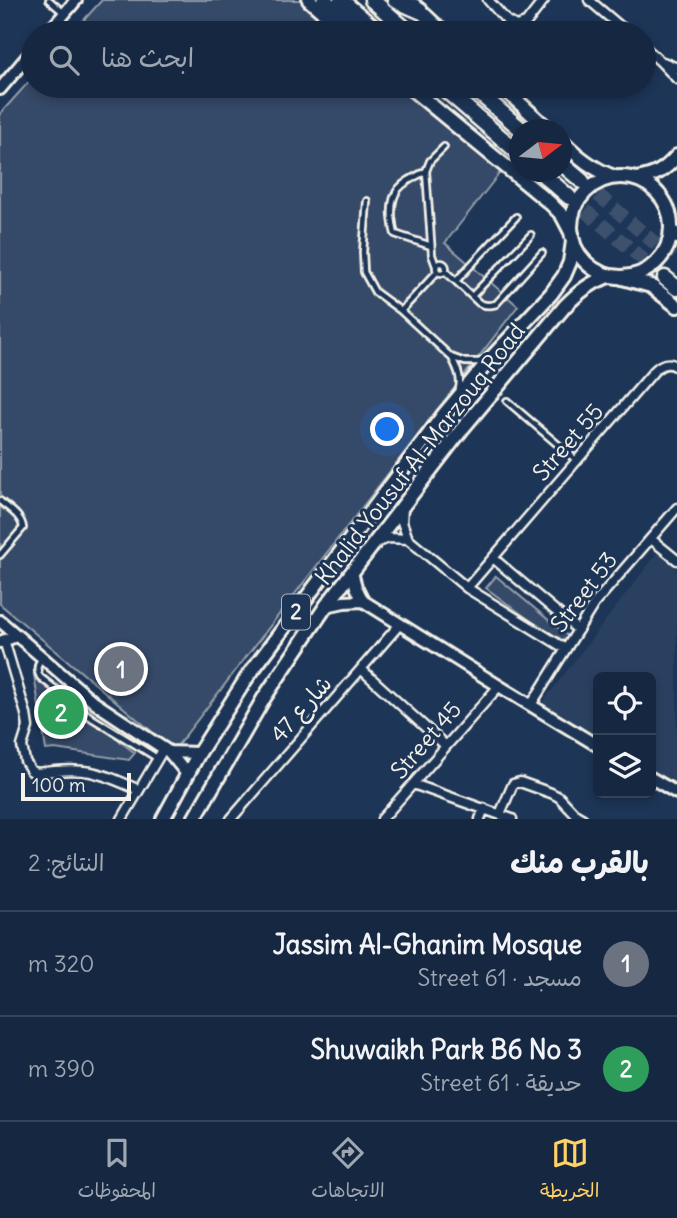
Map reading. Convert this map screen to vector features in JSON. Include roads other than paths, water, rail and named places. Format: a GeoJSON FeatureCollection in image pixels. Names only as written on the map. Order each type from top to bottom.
{"type":"FeatureCollection","features":[{"type":"Feature","properties":{"kind":"highway"},"geometry":{"type":"LineString","coordinates":[[324,0],[348,21]]}},
{"type":"Feature","properties":{"kind":"highway"},"geometry":{"type":"LineString","coordinates":[[341,0],[366,21]]}},
{"type":"Feature","properties":{"kind":"highway"},"geometry":{"type":"LineString","coordinates":[[372,0],[396,21]]}},
{"type":"Feature","properties":{"kind":"highway"},"geometry":{"type":"LineString","coordinates":[[395,0],[420,11]]}},
{"type":"Feature","properties":{"kind":"highway"},"geometry":{"type":"LineString","coordinates":[[454,98],[509,145]]}},
{"type":"Feature","properties":{"kind":"highway"},"geometry":{"type":"LineString","coordinates":[[485,98],[509,119]]}},
{"type":"Feature","properties":{"kind":"highway"},"geometry":{"type":"LineString","coordinates":[[572,172],[582,181]]}},
{"type":"Feature","properties":{"kind":"highway"},"geometry":{"type":"LineString","coordinates":[[552,182],[569,197]]}},
{"type":"Feature","properties":{"kind":"highway"},"geometry":{"type":"LineString","coordinates":[[665,278],[677,288]]}},
{"type":"Feature","properties":{"kind":"main road"},"geometry":{"type":"LineString","coordinates":[[309,0],[333,21]]}},
{"type":"Feature","properties":{"kind":"main road"},"geometry":{"type":"LineString","coordinates":[[408,0],[431,21]]}},
{"type":"Feature","properties":{"kind":"main road"},"geometry":{"type":"LineString","coordinates":[[423,98],[562,215],[578,253],[586,263],[597,271],[651,286],[677,306]]}},
{"type":"Feature","properties":{"kind":"main road"},"geometry":{"type":"LineString","coordinates":[[514,98],[537,119]]}},
{"type":"Feature","properties":{"kind":"main road"},"geometry":{"type":"LineString","coordinates":[[572,151],[585,163],[602,173],[635,179],[651,177],[664,170],[677,156]]}},
{"type":"Feature","properties":{"kind":"main road","name":"2"},"geometry":{"type":"LineString","coordinates":[[573,237],[572,216],[579,200],[591,187],[614,177]]}},
{"type":"Feature","properties":{"kind":"main road"},"geometry":{"type":"LineString","coordinates":[[635,179],[659,194],[667,206],[673,229]]}},
{"type":"Feature","properties":{"kind":"main road","name":"2"},"geometry":{"type":"LineString","coordinates":[[614,276],[635,275],[649,269],[660,258],[673,229],[677,203]]}},
{"type":"Feature","properties":{"kind":"main road","name":"Khalid Yousuf Al-Marzouq Road"},"geometry":{"type":"LineString","coordinates":[[163,819],[199,753],[248,676],[456,399],[551,294],[564,276],[570,262],[573,237]]}},
{"type":"Feature","properties":{"kind":"main road","name":"Khalid Yousuf Al-Marzouq Road"},"geometry":{"type":"LineString","coordinates":[[194,819],[264,698],[326,606],[462,429],[565,306],[586,286],[614,276]]}},
{"type":"Feature","properties":{"kind":"street"},"geometry":{"type":"LineString","coordinates":[[58,21],[76,0]]}},
{"type":"Feature","properties":{"kind":"street"},"geometry":{"type":"LineString","coordinates":[[488,0],[507,21]]}},
{"type":"Feature","properties":{"kind":"street"},"geometry":{"type":"LineString","coordinates":[[528,21],[544,0]]}},
{"type":"Feature","properties":{"kind":"street"},"geometry":{"type":"LineString","coordinates":[[589,0],[614,21]]}},
{"type":"Feature","properties":{"kind":"street"},"geometry":{"type":"LineString","coordinates":[[656,58],[677,79]]}},
{"type":"Feature","properties":{"kind":"street"},"geometry":{"type":"LineString","coordinates":[[660,61],[677,68]]}},
{"type":"Feature","properties":{"kind":"street"},"geometry":{"type":"LineString","coordinates":[[0,89],[21,64]]}},
{"type":"Feature","properties":{"kind":"street","name":"Street 55"},"geometry":{"type":"LineString","coordinates":[[467,588],[658,368],[667,364],[677,367]]}},
{"type":"Feature","properties":{"kind":"street"},"geometry":{"type":"LineString","coordinates":[[404,504],[402,522],[408,539]]}},
{"type":"Feature","properties":{"kind":"street","name":"Street 53"},"geometry":{"type":"LineString","coordinates":[[531,705],[594,604],[677,508]]}},
{"type":"Feature","properties":{"kind":"street"},"geometry":{"type":"LineString","coordinates":[[372,546],[389,538],[408,539],[467,588],[566,649]]}},
{"type":"Feature","properties":{"kind":"street"},"geometry":{"type":"LineString","coordinates":[[651,539],[677,560]]}},
{"type":"Feature","properties":{"kind":"street"},"geometry":{"type":"LineString","coordinates":[[493,558],[578,630]]}},
{"type":"Feature","properties":{"kind":"street"},"geometry":{"type":"LineString","coordinates":[[352,572],[363,601],[593,743]]}},
{"type":"Feature","properties":{"kind":"street"},"geometry":{"type":"LineString","coordinates":[[326,606],[363,601]]}},
{"type":"Feature","properties":{"kind":"street"},"geometry":{"type":"LineString","coordinates":[[0,621],[95,703],[167,750],[187,774]]}},
{"type":"Feature","properties":{"kind":"street","name":"شارع 47"},"geometry":{"type":"LineString","coordinates":[[231,819],[400,624]]}},
{"type":"Feature","properties":{"kind":"street"},"geometry":{"type":"LineString","coordinates":[[16,636],[2,641],[26,714],[28,727],[22,746],[25,761],[31,771],[91,771],[107,775],[139,790]]}},
{"type":"Feature","properties":{"kind":"street"},"geometry":{"type":"LineString","coordinates":[[361,669],[446,746]]}},
{"type":"Feature","properties":{"kind":"street","name":"Street 45"},"geometry":{"type":"LineString","coordinates":[[382,819],[499,686]]}},
{"type":"Feature","properties":{"kind":"street"},"geometry":{"type":"LineString","coordinates":[[122,819],[158,758],[167,750],[199,753]]}},
{"type":"Feature","properties":{"kind":"street"},"geometry":{"type":"LineString","coordinates":[[656,781],[677,793]]}},
{"type":"Feature","properties":{"kind":"street"},"geometry":{"type":"LineString","coordinates":[[500,814],[513,784],[520,782],[559,797],[572,812],[583,819]]}},
{"type":"Feature","properties":{"kind":"street"},"geometry":{"type":"LineString","coordinates":[[413,784],[512,819]]}},
{"type":"Feature","properties":{"kind":"street"},"geometry":{"type":"LineString","coordinates":[[480,819],[484,808]]}},
{"type":"Feature","properties":{"kind":"lane"},"geometry":{"type":"LineString","coordinates":[[49,0],[64,14]]}},
{"type":"Feature","properties":{"kind":"lane"},"geometry":{"type":"LineString","coordinates":[[444,147],[430,161],[426,171],[432,258],[436,269],[441,273],[445,271]]}},
{"type":"Feature","properties":{"kind":"lane"},"geometry":{"type":"LineString","coordinates":[[426,171],[401,186],[392,199],[391,207],[395,234],[432,246]]}},
{"type":"Feature","properties":{"kind":"lane"},"geometry":{"type":"LineString","coordinates":[[367,201],[364,272],[375,292],[401,311],[452,357],[465,362],[479,362],[492,357]]}},
{"type":"Feature","properties":{"kind":"lane"},"geometry":{"type":"LineString","coordinates":[[456,281],[516,217]]}},
{"type":"Feature","properties":{"kind":"lane"},"geometry":{"type":"LineString","coordinates":[[472,296],[531,235]]}},
{"type":"Feature","properties":{"kind":"lane"},"geometry":{"type":"LineString","coordinates":[[401,311],[439,263],[443,263],[445,271],[483,305],[492,305],[496,304],[542,253]]}},
{"type":"Feature","properties":{"kind":"lane"},"geometry":{"type":"LineString","coordinates":[[452,357],[458,370],[460,385],[456,399]]}},
{"type":"Feature","properties":{"kind":"lane"},"geometry":{"type":"LineString","coordinates":[[507,401],[577,461]]}},
{"type":"Feature","properties":{"kind":"lane"},"geometry":{"type":"LineString","coordinates":[[0,501],[23,522],[23,528],[0,555]]}},
{"type":"Feature","properties":{"kind":"lane"},"geometry":{"type":"LineString","coordinates":[[42,658],[37,672],[40,677],[92,718],[158,758]]}},
{"type":"Feature","properties":{"kind":"tunnel"},"geometry":{"type":"LineString","coordinates":[[582,181],[677,262]]}},
{"type":"Feature","properties":{"kind":"tunnel"},"geometry":{"type":"LineString","coordinates":[[569,197],[665,278]]}},
{"type":"Feature","properties":{"kind":"place","name":"Jassim Al-Ghanim Mosque"},"geometry":{"type":"Point","coordinates":[121,669]}},
{"type":"Feature","properties":{"kind":"place","name":"Shuwaikh Park B6 No 3"},"geometry":{"type":"Point","coordinates":[61,712]}}]}
